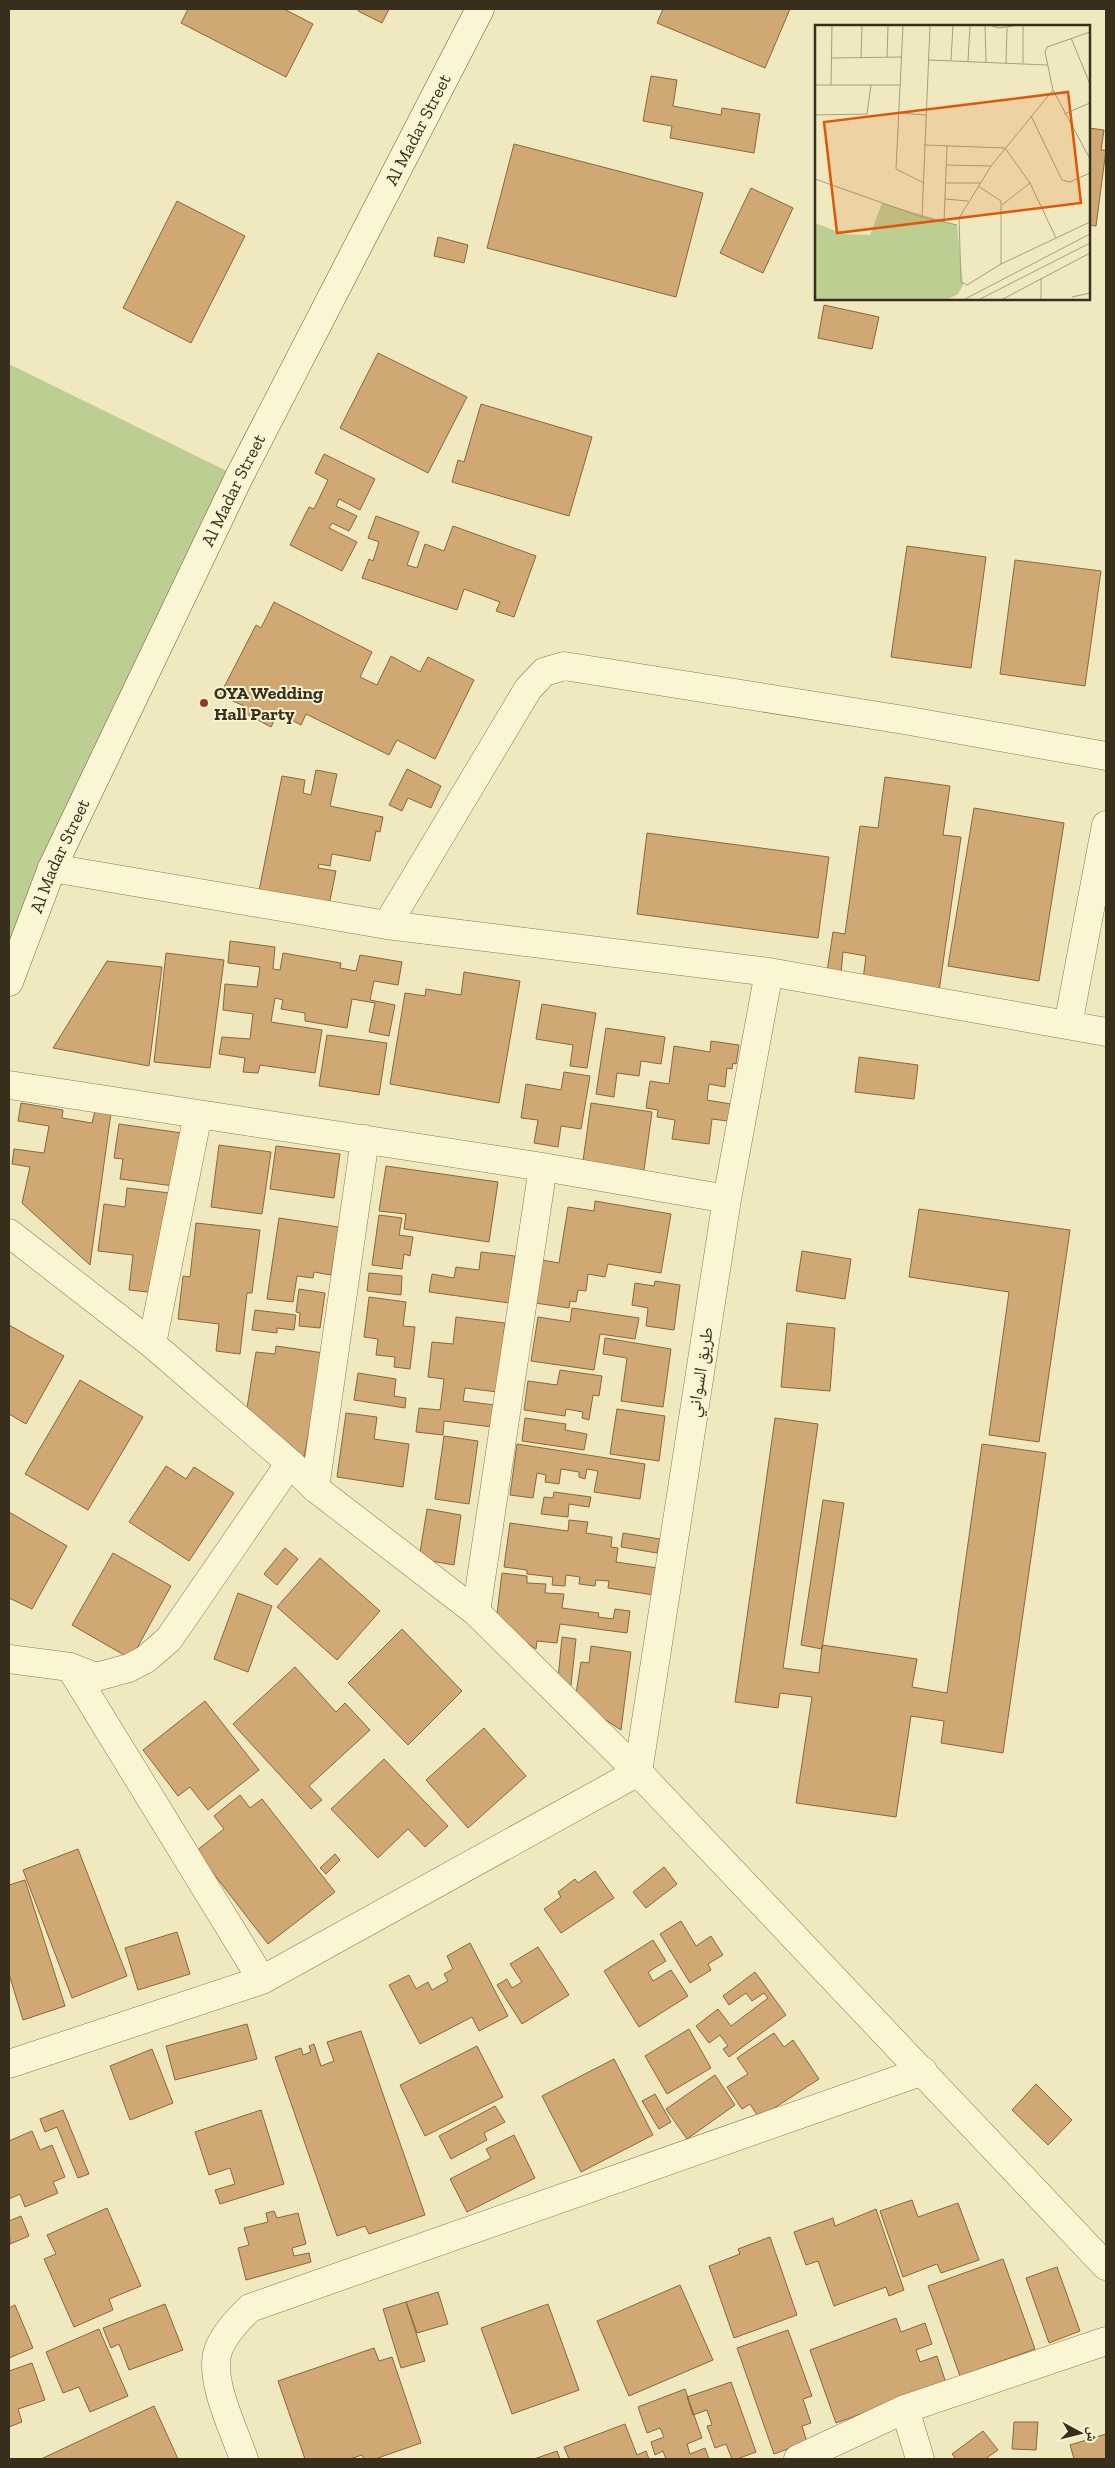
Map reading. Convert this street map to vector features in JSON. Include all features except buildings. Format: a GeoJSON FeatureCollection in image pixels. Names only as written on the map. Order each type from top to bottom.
{"type":"FeatureCollection","features":[{"type":"Feature","properties":{"kind":"street","name":"Al Madar Street"},"geometry":{"type":"LineString","coordinates":[[9,982],[52,868],[238,477],[480,9]]}},
{"type":"Feature","properties":{"kind":"street"},"geometry":{"type":"LineString","coordinates":[[387,925],[528,690],[544,672],[564,666],[904,720],[1106,756]]}},
{"type":"Feature","properties":{"kind":"street"},"geometry":{"type":"LineString","coordinates":[[1068,1025],[1106,825]]}},
{"type":"Feature","properties":{"kind":"street"},"geometry":{"type":"LineString","coordinates":[[52,868],[387,925],[769,972],[1106,1032]]}},
{"type":"Feature","properties":{"kind":"street","name":"طريق السواني"},"geometry":{"type":"LineString","coordinates":[[638,1772],[727,1199],[769,972]]}},
{"type":"Feature","properties":{"kind":"street"},"geometry":{"type":"LineString","coordinates":[[9,1085],[543,1167],[727,1199]]}},
{"type":"Feature","properties":{"kind":"street"},"geometry":{"type":"LineString","coordinates":[[152,1344],[198,1114]]}},
{"type":"Feature","properties":{"kind":"street"},"geometry":{"type":"LineString","coordinates":[[315,1488],[365,1139]]}},
{"type":"Feature","properties":{"kind":"street"},"geometry":{"type":"LineString","coordinates":[[476,1612],[543,1167]]}},
{"type":"Feature","properties":{"kind":"street"},"geometry":{"type":"LineString","coordinates":[[9,1233],[152,1344],[290,1463],[315,1488],[476,1612],[638,1772],[1106,2266]]}},
{"type":"Feature","properties":{"kind":"street"},"geometry":{"type":"LineString","coordinates":[[9,1660],[70,1667],[96,1677],[111,1674],[146,1659],[169,1639],[290,1463]]}},
{"type":"Feature","properties":{"kind":"street"},"geometry":{"type":"LineString","coordinates":[[70,1667],[262,1980]]}},
{"type":"Feature","properties":{"kind":"street"},"geometry":{"type":"LineString","coordinates":[[9,2064],[262,1980],[638,1772]]}},
{"type":"Feature","properties":{"kind":"street"},"geometry":{"type":"LineString","coordinates":[[244,2459],[217,2379],[216,2363],[219,2348],[233,2325],[250,2308],[923,2071]]}},
{"type":"Feature","properties":{"kind":"street"},"geometry":{"type":"LineString","coordinates":[[798,2459],[905,2409],[1106,2341]]}},
{"type":"Feature","properties":{"kind":"street"},"geometry":{"type":"LineString","coordinates":[[905,2409],[920,2459]]}},
{"type":"Feature","properties":{"kind":"green space"},"geometry":{"type":"Polygon","coordinates":[[[9,364],[239,477],[9,982],[9,364]]]}},
{"type":"Feature","properties":{"kind":"place","name":"OYA Wedding Hall Party"},"geometry":{"type":"Point","coordinates":[204,703]}}]}
